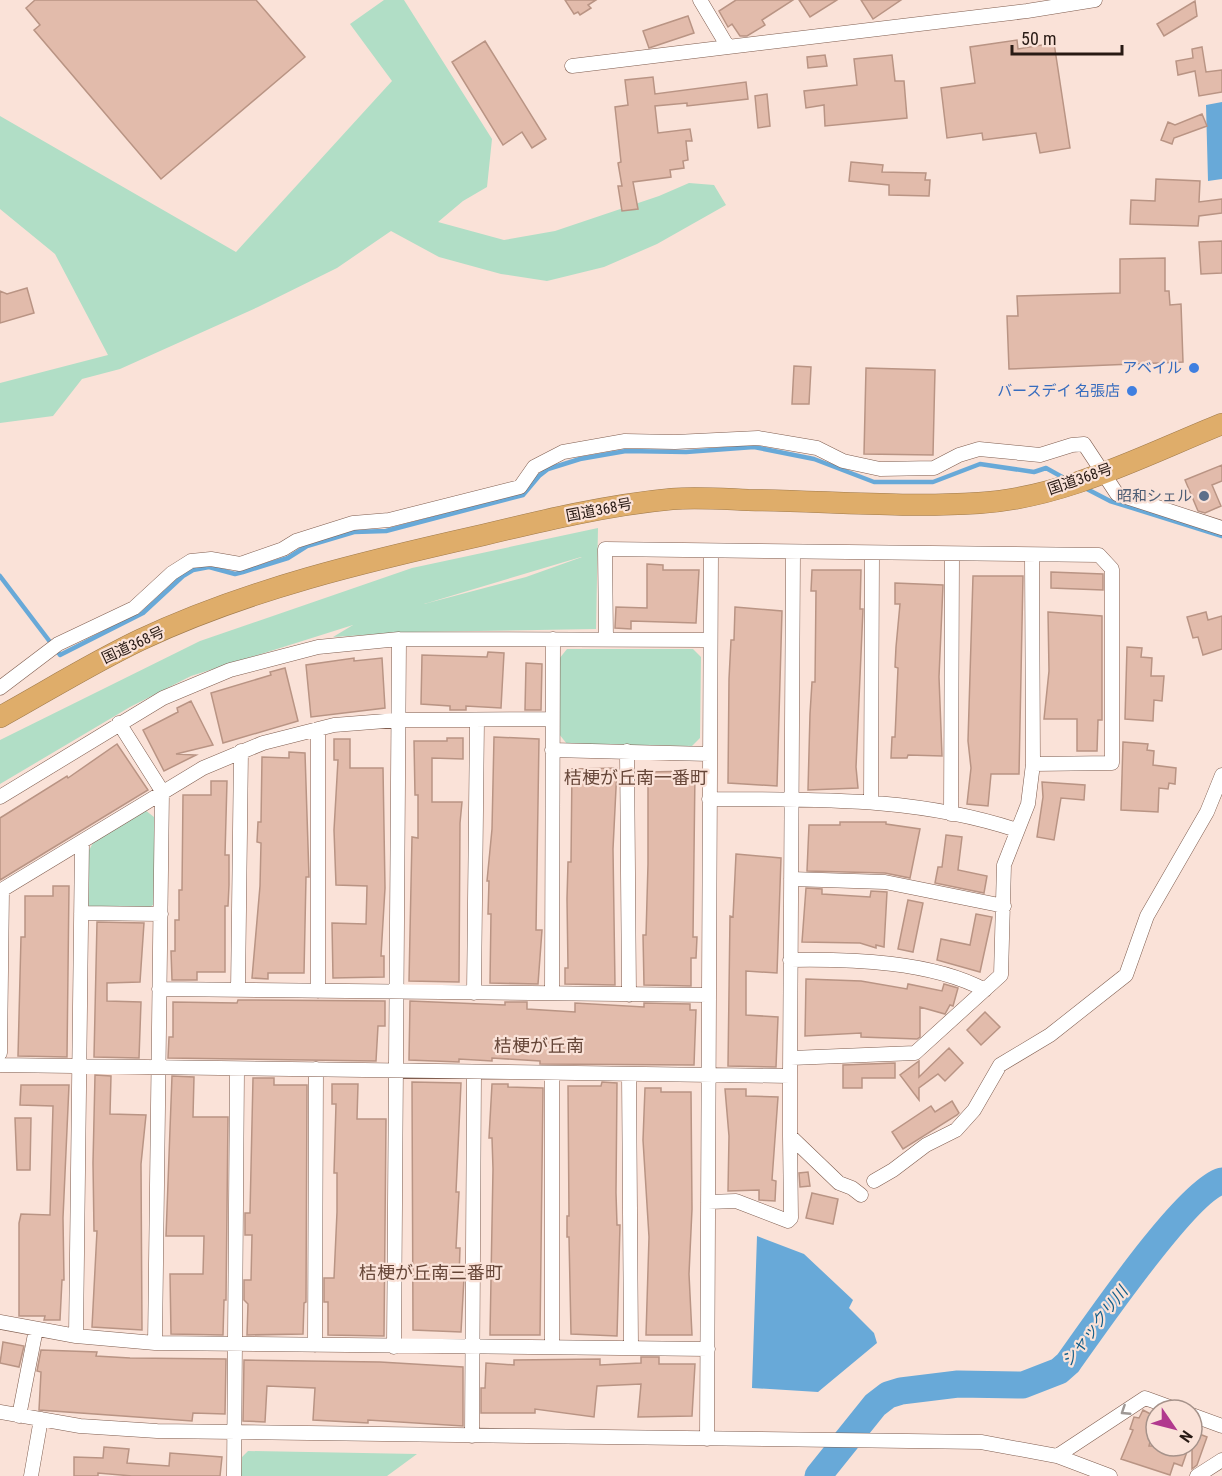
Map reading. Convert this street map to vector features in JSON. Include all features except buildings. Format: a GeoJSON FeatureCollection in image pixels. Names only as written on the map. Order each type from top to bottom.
{"type":"FeatureCollection","features":[{"type":"Feature","properties":{"kind":"highway","name":"国道368号"},"geometry":{"type":"LineString","coordinates":[[0,717],[69,676],[143,639],[258,594],[337,570],[567,515],[628,504],[676,499],[980,503],[1057,489],[1222,424]]}},
{"type":"Feature","properties":{"kind":"street"},"geometry":{"type":"LineString","coordinates":[[700,0],[728,47]]}},
{"type":"Feature","properties":{"kind":"street"},"geometry":{"type":"LineString","coordinates":[[572,66],[1095,0]]}},
{"type":"Feature","properties":{"kind":"street"},"geometry":{"type":"LineString","coordinates":[[0,688],[52,648],[134,608],[172,573],[191,561],[211,559],[240,564],[283,549],[297,541],[354,523],[389,520],[520,486],[534,467],[563,452],[625,441],[675,442],[758,438],[817,448],[843,461],[880,469],[934,468],[959,455],[979,450],[1041,455],[1072,445],[1084,444],[1098,474],[1117,494],[1218,527]]}},
{"type":"Feature","properties":{"kind":"street"},"geometry":{"type":"LineString","coordinates":[[606,639],[605,549],[1032,556],[1099,555],[1112,569],[1112,763],[1033,764]]}},
{"type":"Feature","properties":{"kind":"street"},"geometry":{"type":"LineString","coordinates":[[707,1440],[708,799],[711,551]]}},
{"type":"Feature","properties":{"kind":"street"},"geometry":{"type":"LineString","coordinates":[[708,1202],[736,1201],[789,1221],[794,552]]}},
{"type":"Feature","properties":{"kind":"street"},"geometry":{"type":"LineString","coordinates":[[871,801],[872,554]]}},
{"type":"Feature","properties":{"kind":"street"},"geometry":{"type":"LineString","coordinates":[[951,814],[952,555]]}},
{"type":"Feature","properties":{"kind":"street"},"geometry":{"type":"LineString","coordinates":[[791,1058],[915,1053],[1001,975],[1004,865],[1028,804],[1033,764],[1032,556]]}},
{"type":"Feature","properties":{"kind":"street"},"geometry":{"type":"LineString","coordinates":[[0,797],[163,698],[230,670],[318,647],[399,639],[709,640]]}},
{"type":"Feature","properties":{"kind":"street"},"geometry":{"type":"LineString","coordinates":[[394,1347],[399,639]]}},
{"type":"Feature","properties":{"kind":"street"},"geometry":{"type":"LineString","coordinates":[[552,993],[553,639]]}},
{"type":"Feature","properties":{"kind":"street"},"geometry":{"type":"LineString","coordinates":[[0,1053],[1,891],[162,791],[203,768],[241,751],[318,729],[398,720],[552,719]]}},
{"type":"Feature","properties":{"kind":"street"},"geometry":{"type":"LineString","coordinates":[[474,993],[477,720]]}},
{"type":"Feature","properties":{"kind":"street"},"geometry":{"type":"LineString","coordinates":[[119,723],[162,791],[155,1343]]}},
{"type":"Feature","properties":{"kind":"street"},"geometry":{"type":"LineString","coordinates":[[318,729],[318,991]]}},
{"type":"Feature","properties":{"kind":"street"},"geometry":{"type":"LineString","coordinates":[[552,750],[709,754]]}},
{"type":"Feature","properties":{"kind":"street"},"geometry":{"type":"LineString","coordinates":[[238,990],[241,751]]}},
{"type":"Feature","properties":{"kind":"street"},"geometry":{"type":"LineString","coordinates":[[627,751],[629,995]]}},
{"type":"Feature","properties":{"kind":"street"},"geometry":{"type":"LineString","coordinates":[[874,1181],[926,1144],[956,1130],[974,1110],[1000,1065],[1050,1035],[1126,975],[1147,916],[1207,812],[1222,775]]}},
{"type":"Feature","properties":{"kind":"street"},"geometry":{"type":"LineString","coordinates":[[708,799],[871,801],[907,804],[1017,830]]}},
{"type":"Feature","properties":{"kind":"street"},"geometry":{"type":"LineString","coordinates":[[76,1336],[82,842]]}},
{"type":"Feature","properties":{"kind":"street"},"geometry":{"type":"LineString","coordinates":[[791,879],[885,882],[1004,906]]}},
{"type":"Feature","properties":{"kind":"street"},"geometry":{"type":"LineString","coordinates":[[81,913],[160,914]]}},
{"type":"Feature","properties":{"kind":"street"},"geometry":{"type":"LineString","coordinates":[[790,960],[869,961],[969,981],[985,990]]}},
{"type":"Feature","properties":{"kind":"street"},"geometry":{"type":"LineString","coordinates":[[159,989],[708,995]]}},
{"type":"Feature","properties":{"kind":"street"},"geometry":{"type":"LineString","coordinates":[[0,1065],[790,1076]]}},
{"type":"Feature","properties":{"kind":"street"},"geometry":{"type":"LineString","coordinates":[[315,1344],[316,1069]]}},
{"type":"Feature","properties":{"kind":"street"},"geometry":{"type":"LineString","coordinates":[[234,1476],[237,1070]]}},
{"type":"Feature","properties":{"kind":"street"},"geometry":{"type":"LineString","coordinates":[[472,1436],[474,1072]]}},
{"type":"Feature","properties":{"kind":"street"},"geometry":{"type":"LineString","coordinates":[[552,1074],[552,1347]]}},
{"type":"Feature","properties":{"kind":"street"},"geometry":{"type":"LineString","coordinates":[[629,1074],[631,1347]]}},
{"type":"Feature","properties":{"kind":"street"},"geometry":{"type":"LineString","coordinates":[[790,1136],[839,1183],[852,1188],[861,1195]]}},
{"type":"Feature","properties":{"kind":"street"},"geometry":{"type":"LineString","coordinates":[[0,1322],[76,1336],[155,1343],[708,1349]]}},
{"type":"Feature","properties":{"kind":"street"},"geometry":{"type":"LineString","coordinates":[[19,1416],[36,1329]]}},
{"type":"Feature","properties":{"kind":"street"},"geometry":{"type":"LineString","coordinates":[[1057,1456],[1144,1399]]}},
{"type":"Feature","properties":{"kind":"street"},"geometry":{"type":"LineString","coordinates":[[0,1412],[80,1426],[156,1431],[707,1440],[823,1438],[981,1442],[1057,1456],[1110,1476]]}},
{"type":"Feature","properties":{"kind":"street"},"geometry":{"type":"LineString","coordinates":[[31,1476],[41,1419]]}},
{"type":"Feature","properties":{"kind":"street"},"geometry":{"type":"LineString","coordinates":[[1204,1419],[1222,1426]]}},
{"type":"Feature","properties":{"kind":"street"},"geometry":{"type":"LineString","coordinates":[[1197,1476],[1222,1460]]}},
{"type":"Feature","properties":{"kind":"green space"},"geometry":{"type":"Polygon","coordinates":[[[384,0],[404,0],[492,139],[487,187],[463,201],[438,222],[504,240],[555,231],[659,196],[689,183],[714,185],[726,205],[657,244],[604,267],[547,281],[501,274],[439,257],[391,231],[337,268],[258,307],[120,369],[82,379],[53,416],[0,423],[0,383],[108,355],[55,254],[0,209],[0,116],[236,252],[392,81],[350,24],[384,0]]]}},
{"type":"Feature","properties":{"kind":"green space"},"geometry":{"type":"Polygon","coordinates":[[[598,528],[596,629],[412,632],[333,637],[353,625],[191,676],[130,707],[0,784],[0,740],[200,641],[412,568],[598,528]],[[582,557],[424,604],[526,577],[582,557]]]}},
{"type":"Feature","properties":{"kind":"green space"},"geometry":{"type":"Polygon","coordinates":[[[567,649],[693,649],[701,657],[700,738],[692,746],[567,744],[559,734],[559,659],[567,649]]]}},
{"type":"Feature","properties":{"kind":"green space"},"geometry":{"type":"Polygon","coordinates":[[[145,810],[154,817],[154,904],[148,909],[93,908],[86,904],[88,852],[93,843],[145,810]]]}},
{"type":"Feature","properties":{"kind":"green space"},"geometry":{"type":"Polygon","coordinates":[[[248,1451],[417,1454],[387,1476],[241,1476],[242,1457],[248,1451]]]}},
{"type":"Feature","properties":{"kind":"water"},"geometry":{"type":"Polygon","coordinates":[[[1222,102],[1222,179],[1208,181],[1206,105],[1222,102]]]}},
{"type":"Feature","properties":{"kind":"water"},"geometry":{"type":"Polygon","coordinates":[[[757,1236],[804,1254],[853,1300],[849,1308],[874,1333],[877,1343],[818,1392],[752,1388],[757,1236]]]}},
{"type":"Feature","properties":{"kind":"waterway"},"geometry":{"type":"LineString","coordinates":[[0,576],[60,655],[143,613],[183,576],[193,570],[209,567],[235,574],[288,558],[307,546],[354,532],[386,531],[523,495],[548,469],[580,459],[626,451],[686,452],[754,447],[814,459],[874,482],[933,482],[980,464],[1034,472],[1046,468],[1064,478]]}},
{"type":"Feature","properties":{"kind":"waterway"},"geometry":{"type":"LineString","coordinates":[[1085,488],[1110,501],[1222,536]]}},
{"type":"Feature","properties":{"kind":"waterway","name":"シャックリ川"},"geometry":{"type":"LineString","coordinates":[[818,1476],[875,1405],[888,1395],[901,1391],[958,1384],[1023,1385],[1059,1371],[1068,1363],[1164,1233],[1206,1190],[1222,1181]]}},
{"type":"Feature","properties":{"kind":"place","name":"アベイル"},"geometry":{"type":"Point","coordinates":[1194,368]}},
{"type":"Feature","properties":{"kind":"place","name":"バースデイ 名張店"},"geometry":{"type":"Point","coordinates":[1132,391]}},
{"type":"Feature","properties":{"kind":"place","name":"昭和シェル"},"geometry":{"type":"Point","coordinates":[1204,496]}},
{"type":"Feature","properties":{"kind":"district","name":"桔梗が丘南一番町"},"geometry":{"type":"Point","coordinates":[636,778]}},
{"type":"Feature","properties":{"kind":"district","name":"桔梗が丘南"},"geometry":{"type":"Point","coordinates":[539,1046]}},
{"type":"Feature","properties":{"kind":"district","name":"桔梗が丘南三番町"},"geometry":{"type":"Point","coordinates":[431,1273]}}]}
